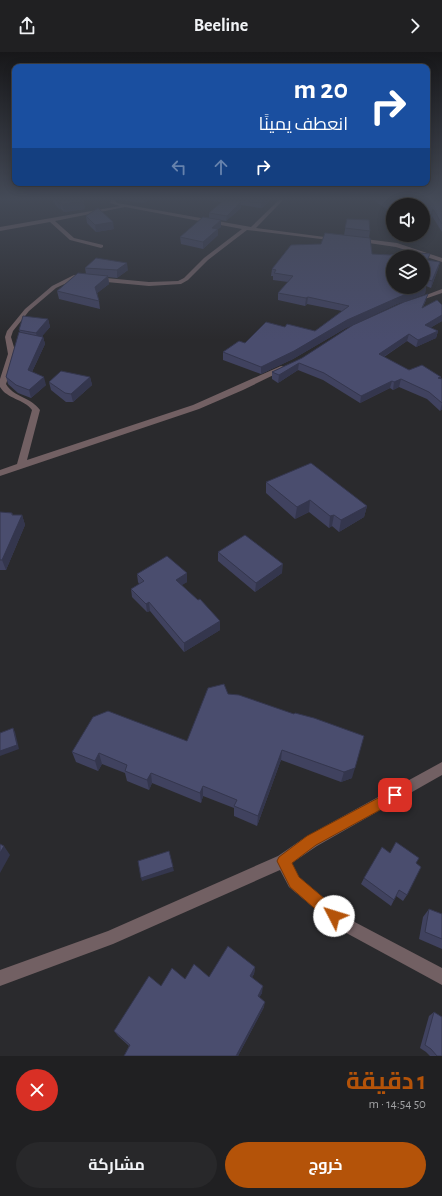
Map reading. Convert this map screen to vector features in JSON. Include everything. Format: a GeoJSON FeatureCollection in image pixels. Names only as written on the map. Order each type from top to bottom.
{"type":"FeatureCollection","features":[{"type":"Feature","properties":{"kind":"street"},"geometry":{"type":"LineString","coordinates":[[21,464],[36,410],[33,405],[7,392],[2,384],[12,354],[8,337],[10,331],[27,310],[47,292],[71,278],[157,284],[179,283],[186,279],[206,259],[223,247]]}},
{"type":"Feature","properties":{"kind":"street"},"geometry":{"type":"LineString","coordinates":[[399,247],[442,260]]}},
{"type":"Feature","properties":{"kind":"street"},"geometry":{"type":"LineString","coordinates":[[407,304],[442,291]]}},
{"type":"Feature","properties":{"kind":"street"},"geometry":{"type":"LineString","coordinates":[[0,472],[195,408],[237,391],[290,365]]}},
{"type":"Feature","properties":{"kind":"street"},"geometry":{"type":"LineString","coordinates":[[0,978],[43,964],[184,908],[283,861],[312,840],[442,768]]}},
{"type":"Feature","properties":{"kind":"street"},"geometry":{"type":"LineString","coordinates":[[283,861],[294,882],[344,924],[442,977]]}},
{"type":"Feature","properties":{"kind":"building"},"geometry":{"type":"Polygon","coordinates":[[[290,247],[371,247],[372,254],[386,255],[386,294],[407,294],[347,320],[294,351],[261,367],[223,352],[239,341],[245,343],[266,322],[285,327],[287,324],[315,331],[349,306],[308,297],[306,298],[278,293],[293,276],[274,273],[276,270],[272,269],[290,247]]]}},
{"type":"Feature","properties":{"kind":"building"},"geometry":{"type":"Polygon","coordinates":[[[96,258],[127,263],[117,270],[85,268],[96,258]]]}},
{"type":"Feature","properties":{"kind":"building"},"geometry":{"type":"Polygon","coordinates":[[[430,260],[440,262],[432,281],[430,280],[430,260]]]}},
{"type":"Feature","properties":{"kind":"building"},"geometry":{"type":"Polygon","coordinates":[[[78,273],[108,276],[95,287],[99,301],[57,291],[78,273]]]}},
{"type":"Feature","properties":{"kind":"building"},"geometry":{"type":"Polygon","coordinates":[[[428,294],[422,308],[437,300],[442,305],[442,315],[425,325],[438,331],[418,340],[409,334],[379,354],[409,370],[422,365],[441,377],[438,378],[442,379],[442,403],[429,392],[401,379],[394,382],[392,381],[361,396],[324,373],[299,363],[279,375],[272,372],[302,358],[353,325],[404,302],[428,294]]]}},
{"type":"Feature","properties":{"kind":"building"},"geometry":{"type":"Polygon","coordinates":[[[23,316],[48,319],[36,333],[19,330],[23,316]]]}},
{"type":"Feature","properties":{"kind":"building"},"geometry":{"type":"Polygon","coordinates":[[[19,332],[43,337],[28,370],[44,377],[29,390],[16,385],[6,377],[19,332]]]}},
{"type":"Feature","properties":{"kind":"building"},"geometry":{"type":"Polygon","coordinates":[[[61,371],[90,377],[71,394],[65,393],[49,382],[61,371]]]}},
{"type":"Feature","properties":{"kind":"building"},"geometry":{"type":"Polygon","coordinates":[[[311,463],[367,506],[341,520],[334,515],[330,516],[310,500],[297,507],[266,482],[311,463]]]}},
{"type":"Feature","properties":{"kind":"building"},"geometry":{"type":"Polygon","coordinates":[[[0,512],[12,513],[12,515],[22,515],[2,560],[0,560],[0,512]]]}},
{"type":"Feature","properties":{"kind":"building"},"geometry":{"type":"Polygon","coordinates":[[[245,535],[283,564],[256,583],[218,552],[245,535]]]}},
{"type":"Feature","properties":{"kind":"building"},"geometry":{"type":"Polygon","coordinates":[[[167,556],[187,573],[176,580],[198,600],[200,599],[220,621],[184,643],[149,602],[146,604],[131,589],[144,581],[137,574],[167,556]]]}},
{"type":"Feature","properties":{"kind":"building"},"geometry":{"type":"Polygon","coordinates":[[[224,684],[228,694],[239,695],[294,714],[314,718],[364,736],[355,768],[344,772],[282,750],[258,816],[234,806],[237,800],[203,786],[200,793],[151,773],[147,780],[125,771],[127,765],[99,753],[95,761],[72,752],[93,717],[108,711],[187,741],[208,688],[224,684]]]}},
{"type":"Feature","properties":{"kind":"building"},"geometry":{"type":"Polygon","coordinates":[[[13,728],[17,745],[0,751],[0,733],[13,728]]]}},
{"type":"Feature","properties":{"kind":"building"},"geometry":{"type":"Polygon","coordinates":[[[396,842],[419,858],[416,863],[421,867],[407,895],[399,890],[394,900],[364,878],[382,847],[390,853],[396,842]]]}},
{"type":"Feature","properties":{"kind":"building"},"geometry":{"type":"Polygon","coordinates":[[[0,844],[4,846],[0,853],[0,844]]]}},
{"type":"Feature","properties":{"kind":"building"},"geometry":{"type":"Polygon","coordinates":[[[169,851],[173,867],[141,878],[138,861],[169,851]]]}},
{"type":"Feature","properties":{"kind":"building"},"geometry":{"type":"Polygon","coordinates":[[[429,909],[442,914],[442,939],[425,932],[429,909]]]}},
{"type":"Feature","properties":{"kind":"building"},"geometry":{"type":"Polygon","coordinates":[[[228,946],[255,967],[250,976],[263,986],[258,996],[265,1002],[236,1056],[124,1056],[130,1045],[114,1031],[149,976],[161,986],[172,968],[185,979],[194,964],[209,977],[228,946]]]}},
{"type":"Feature","properties":{"kind":"building"},"geometry":{"type":"Polygon","coordinates":[[[434,1012],[442,1017],[442,1056],[437,1056],[425,1045],[434,1012]]]}},
{"type":"Feature","properties":{"kind":"route"},"geometry":{"type":"LineString","coordinates":[[334,916],[294,882],[283,861],[312,840],[395,795]]}}]}
